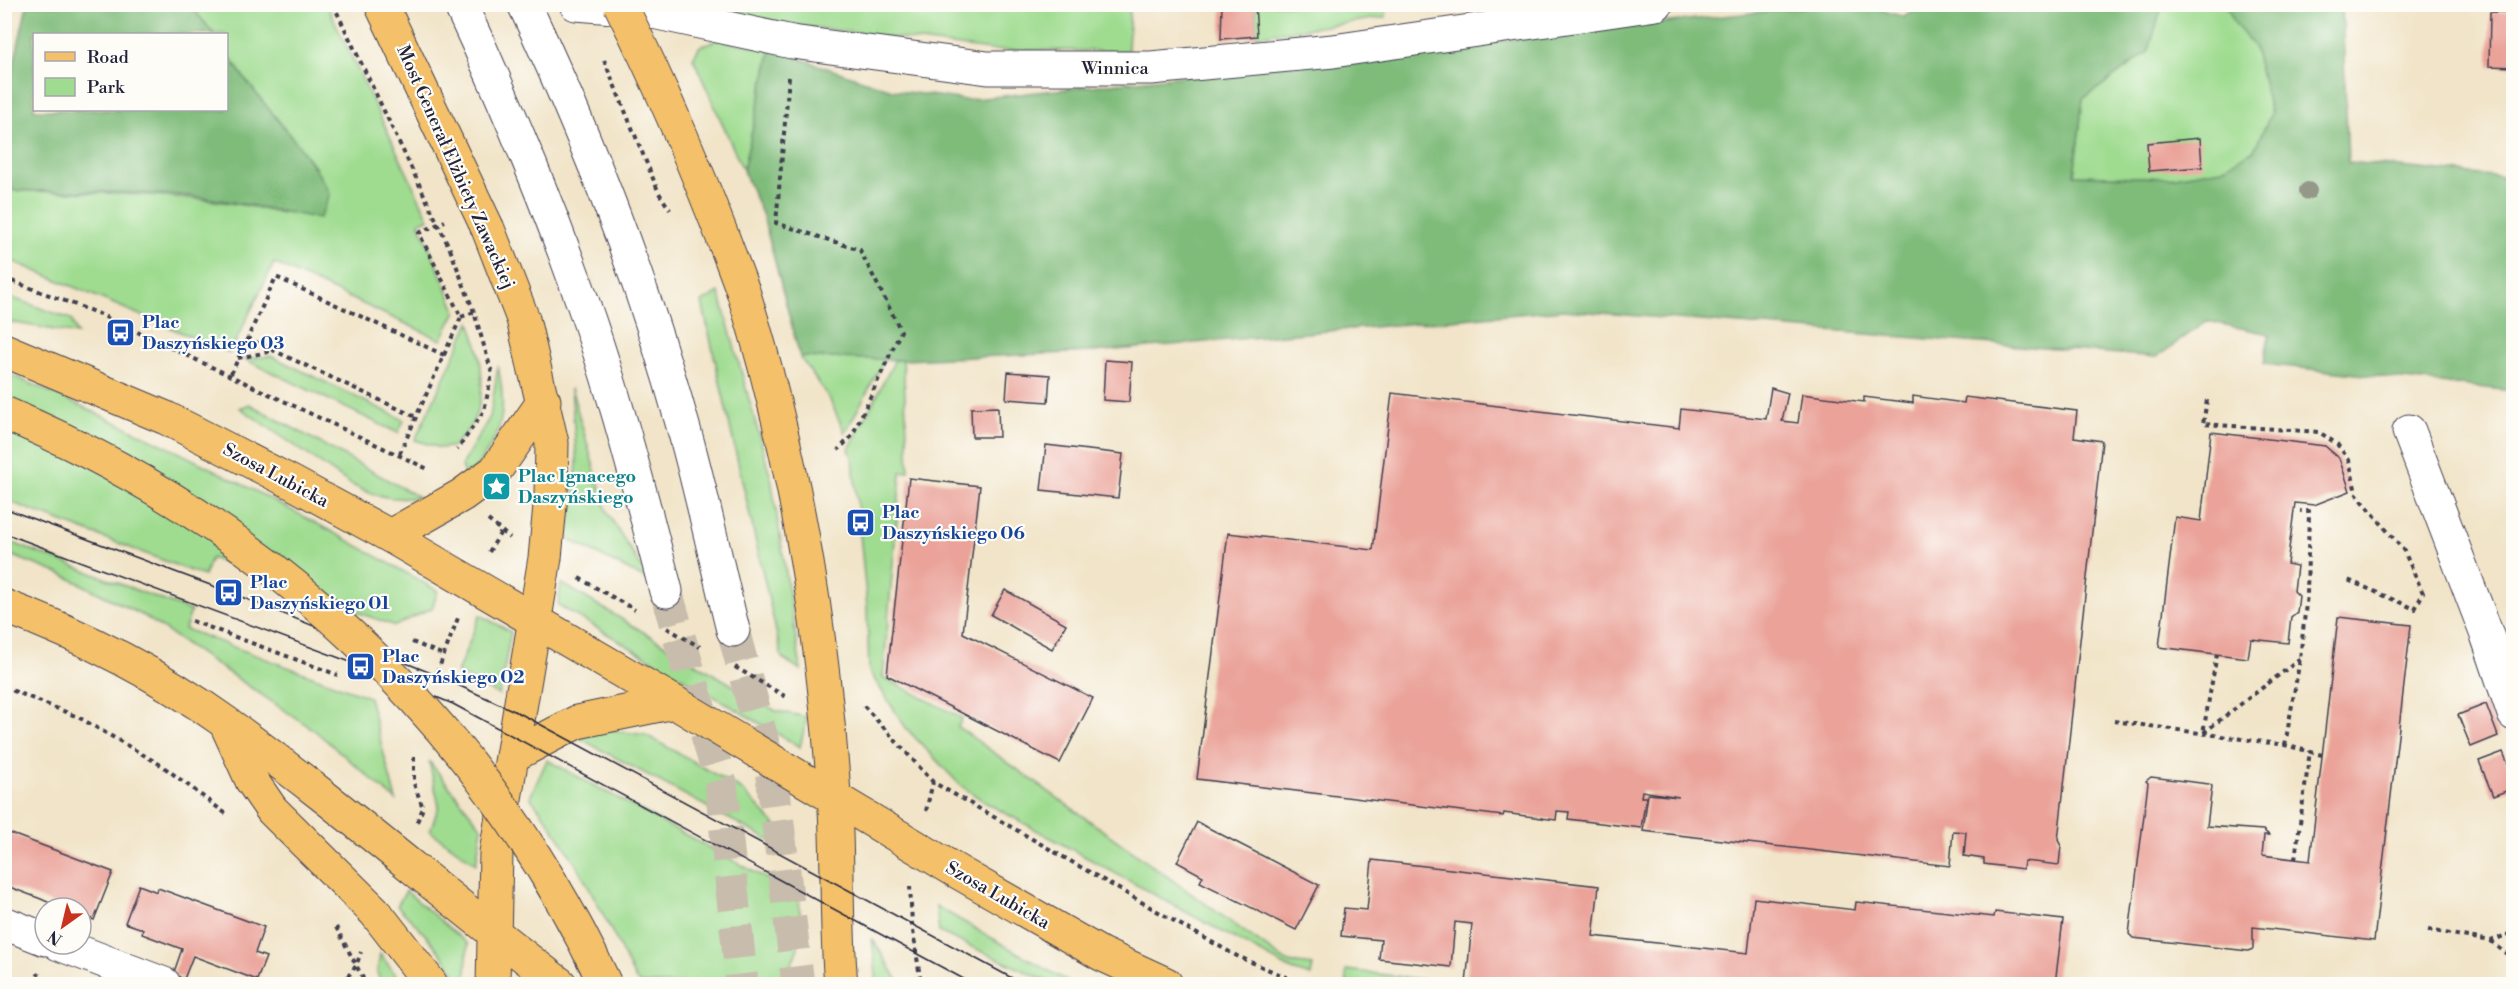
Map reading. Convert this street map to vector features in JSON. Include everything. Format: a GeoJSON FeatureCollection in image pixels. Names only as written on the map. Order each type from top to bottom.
{"type":"FeatureCollection","features":[{"type":"Feature","properties":{"kind":"main road","name":"Most Generał Elżbiety Zawackiej"},"geometry":{"type":"LineString","coordinates":[[381,4],[488,229],[523,319],[544,401],[552,443],[551,495],[536,622]]}},
{"type":"Feature","properties":{"kind":"main road"},"geometry":{"type":"LineString","coordinates":[[620,4],[656,75],[707,195],[742,291],[777,410],[803,540],[826,704],[834,797],[834,977]]}},
{"type":"Feature","properties":{"kind":"main road","name":"Szosa Lubicka"},"geometry":{"type":"LineString","coordinates":[[4,350],[166,418],[390,536],[536,622]]}},
{"type":"Feature","properties":{"kind":"main road"},"geometry":{"type":"LineString","coordinates":[[390,536],[462,495],[495,471],[544,401]]}},
{"type":"Feature","properties":{"kind":"main road"},"geometry":{"type":"LineString","coordinates":[[4,413],[77,446],[188,507],[287,577],[344,627],[402,685],[450,740],[503,809],[581,933],[605,984]]}},
{"type":"Feature","properties":{"kind":"main road"},"geometry":{"type":"LineString","coordinates":[[4,606],[53,625],[156,678],[225,722],[560,984]]}},
{"type":"Feature","properties":{"kind":"main road"},"geometry":{"type":"LineString","coordinates":[[494,984],[496,853],[536,622],[834,797]]}},
{"type":"Feature","properties":{"kind":"main road"},"geometry":{"type":"LineString","coordinates":[[514,756],[577,722],[674,702]]}},
{"type":"Feature","properties":{"kind":"main road"},"geometry":{"type":"LineString","coordinates":[[225,722],[252,781],[264,800],[375,912],[432,984]]}},
{"type":"Feature","properties":{"kind":"main road","name":"Szosa Lubicka"},"geometry":{"type":"LineString","coordinates":[[834,797],[917,848],[1101,954],[1166,984]]}},
{"type":"Feature","properties":{"kind":"street"},"geometry":{"type":"LineString","coordinates":[[460,4],[501,91],[573,274],[626,441],[666,591]]}},
{"type":"Feature","properties":{"kind":"street"},"geometry":{"type":"LineString","coordinates":[[524,4],[555,69],[627,255],[683,426],[733,630]]}},
{"type":"Feature","properties":{"kind":"street","name":"Winnica"},"geometry":{"type":"LineString","coordinates":[[576,4],[639,9],[792,42],[988,68],[1151,68],[1333,51],[1656,4]]}},
{"type":"Feature","properties":{"kind":"street"},"geometry":{"type":"LineString","coordinates":[[2409,431],[2487,635],[2514,714]]}},
{"type":"Feature","properties":{"kind":"street"},"geometry":{"type":"LineString","coordinates":[[4,923],[33,934]]}},
{"type":"Feature","properties":{"kind":"street"},"geometry":{"type":"LineString","coordinates":[[90,956],[164,984]]}},
{"type":"Feature","properties":{"kind":"path"},"geometry":{"type":"LineString","coordinates":[[333,4],[450,249],[474,312],[492,373],[484,411],[469,437],[450,459]]}},
{"type":"Feature","properties":{"kind":"path"},"geometry":{"type":"LineString","coordinates":[[792,42],[776,223],[861,250],[901,331],[852,436],[838,450]]}},
{"type":"Feature","properties":{"kind":"path"},"geometry":{"type":"LineString","coordinates":[[618,97],[647,164]]}},
{"type":"Feature","properties":{"kind":"path"},"geometry":{"type":"LineString","coordinates":[[419,233],[460,317]]}},
{"type":"Feature","properties":{"kind":"path"},"geometry":{"type":"LineString","coordinates":[[231,374],[276,277],[444,356]]}},
{"type":"Feature","properties":{"kind":"path"},"geometry":{"type":"LineString","coordinates":[[4,278],[96,313],[231,374],[399,455],[460,317],[474,312]]}},
{"type":"Feature","properties":{"kind":"path"},"geometry":{"type":"LineString","coordinates":[[247,338],[416,417]]}},
{"type":"Feature","properties":{"kind":"path"},"geometry":{"type":"LineString","coordinates":[[238,358],[273,351]]}},
{"type":"Feature","properties":{"kind":"path"},"geometry":{"type":"LineString","coordinates":[[2207,400],[2203,424],[2319,432],[2337,444],[2349,460],[2356,493],[2404,551],[2423,593],[2415,609],[2348,580]]}},
{"type":"Feature","properties":{"kind":"path"},"geometry":{"type":"LineString","coordinates":[[2285,745],[2300,659],[2307,594],[2310,511],[2300,511]]}},
{"type":"Feature","properties":{"kind":"path"},"geometry":{"type":"LineString","coordinates":[[192,621],[346,678]]}},
{"type":"Feature","properties":{"kind":"path"},"geometry":{"type":"LineString","coordinates":[[2203,733],[2217,654]]}},
{"type":"Feature","properties":{"kind":"path"},"geometry":{"type":"LineString","coordinates":[[2203,733],[2300,659]]}},
{"type":"Feature","properties":{"kind":"path"},"geometry":{"type":"LineString","coordinates":[[4,687],[78,717],[161,765],[235,821]]}},
{"type":"Feature","properties":{"kind":"path"},"geometry":{"type":"LineString","coordinates":[[2114,721],[2285,745],[2322,755]]}},
{"type":"Feature","properties":{"kind":"path"},"geometry":{"type":"LineString","coordinates":[[2295,859],[2310,751]]}},
{"type":"Feature","properties":{"kind":"path"},"geometry":{"type":"LineString","coordinates":[[933,782],[1237,956],[1302,984]]}},
{"type":"Feature","properties":{"kind":"path"},"geometry":{"type":"LineString","coordinates":[[334,924],[366,984]]}},
{"type":"Feature","properties":{"kind":"path"},"geometry":{"type":"LineString","coordinates":[[2428,930],[2491,941],[2514,960]]}},
{"type":"Feature","properties":{"kind":"path"},"geometry":{"type":"LineString","coordinates":[[2491,941],[2514,932]]}},
{"type":"Feature","properties":{"kind":"path"},"geometry":{"type":"LineString","coordinates":[[342,984],[356,966]]}},
{"type":"Feature","properties":{"kind":"green space"},"geometry":{"type":"Polygon","coordinates":[[[2159,4],[2161,10],[2148,52],[2083,99],[2074,175],[2169,178],[2222,169],[2254,150],[2271,114],[2254,46],[2236,25],[2226,5],[2342,5],[2348,162],[2513,178],[2513,391],[2264,364],[2269,334],[2207,321],[2157,357],[1563,310],[1093,352],[903,360],[800,357],[763,216],[743,170],[771,49],[892,90],[966,100],[1824,5],[1866,5],[1904,17],[1921,5],[2159,4]]]}},
{"type":"Feature","properties":{"kind":"green space"},"geometry":{"type":"Polygon","coordinates":[[[27,5],[190,5],[213,33],[33,33],[33,111],[228,111],[228,54],[294,139],[330,194],[320,218],[188,196],[5,190],[5,104],[27,5]]]}},
{"type":"Feature","properties":{"kind":"green space"},"geometry":{"type":"Polygon","coordinates":[[[190,5],[327,5],[429,219],[419,222],[456,311],[441,340],[274,263],[230,353],[5,258],[5,190],[179,197],[282,213],[316,168],[245,81],[228,55],[228,33],[213,33],[190,5]]]}},
{"type":"Feature","properties":{"kind":"green space"},"geometry":{"type":"Polygon","coordinates":[[[702,5],[1130,5],[1128,51],[991,50],[731,17],[702,5]]]}},
{"type":"Feature","properties":{"kind":"green space"},"geometry":{"type":"Polygon","coordinates":[[[1255,5],[1387,5],[1386,17],[1257,36],[1255,5]]]}},
{"type":"Feature","properties":{"kind":"green space"},"geometry":{"type":"Polygon","coordinates":[[[2159,5],[2226,5],[2236,25],[2254,46],[2271,114],[2254,150],[2222,169],[2169,178],[2074,175],[2083,99],[2148,52],[2161,10],[2159,5]]]}},
{"type":"Feature","properties":{"kind":"green space"},"geometry":{"type":"Polygon","coordinates":[[[717,40],[771,49],[743,170],[693,58],[700,46],[717,40]]]}},
{"type":"Feature","properties":{"kind":"green space"},"geometry":{"type":"Polygon","coordinates":[[[719,292],[771,478],[801,670],[782,658],[702,302],[719,292]]]}},
{"type":"Feature","properties":{"kind":"green space"},"geometry":{"type":"Polygon","coordinates":[[[4,295],[71,319],[77,334],[5,321],[4,295]]]}},
{"type":"Feature","properties":{"kind":"green space"},"geometry":{"type":"Polygon","coordinates":[[[470,322],[481,372],[479,405],[473,421],[464,435],[451,447],[440,448],[415,440],[470,322]]]}},
{"type":"Feature","properties":{"kind":"green space"},"geometry":{"type":"Polygon","coordinates":[[[271,356],[404,420],[398,433],[244,359],[271,356]]]}},
{"type":"Feature","properties":{"kind":"green space"},"geometry":{"type":"Polygon","coordinates":[[[800,357],[885,359],[845,433],[829,398],[800,357]]]}},
{"type":"Feature","properties":{"kind":"green space"},"geometry":{"type":"Polygon","coordinates":[[[895,360],[903,360],[909,471],[901,472],[883,677],[962,718],[958,727],[1287,962],[1313,965],[1311,976],[1292,970],[985,802],[960,785],[906,728],[869,671],[867,607],[853,460],[849,449],[895,360]]]}},
{"type":"Feature","properties":{"kind":"green space"},"geometry":{"type":"Polygon","coordinates":[[[498,366],[502,401],[499,428],[494,440],[465,480],[462,464],[490,417],[498,366]]]}},
{"type":"Feature","properties":{"kind":"green space"},"geometry":{"type":"Polygon","coordinates":[[[4,372],[170,448],[332,532],[438,591],[432,608],[395,626],[211,558],[204,576],[5,500],[4,372]]]}},
{"type":"Feature","properties":{"kind":"green space"},"geometry":{"type":"Polygon","coordinates":[[[571,388],[607,512],[650,581],[568,539],[577,464],[571,388]]]}},
{"type":"Feature","properties":{"kind":"green space"},"geometry":{"type":"Polygon","coordinates":[[[249,404],[419,497],[385,497],[368,493],[352,485],[240,408],[249,404]]]}},
{"type":"Feature","properties":{"kind":"green space"},"geometry":{"type":"Polygon","coordinates":[[[5,540],[191,611],[185,629],[369,697],[396,800],[314,730],[144,616],[63,575],[5,553],[5,540]]]}},
{"type":"Feature","properties":{"kind":"green space"},"geometry":{"type":"Polygon","coordinates":[[[561,583],[776,711],[807,717],[800,747],[558,605],[561,583]]]}},
{"type":"Feature","properties":{"kind":"green space"},"geometry":{"type":"Polygon","coordinates":[[[480,615],[511,632],[499,695],[457,673],[480,615]]]}},
{"type":"Feature","properties":{"kind":"green space"},"geometry":{"type":"Polygon","coordinates":[[[610,730],[646,735],[741,789],[771,820],[782,835],[789,851],[579,738],[610,730]]]}},
{"type":"Feature","properties":{"kind":"green space"},"geometry":{"type":"Polygon","coordinates":[[[547,760],[799,896],[799,941],[794,960],[782,983],[641,984],[636,980],[575,862],[530,797],[547,760]]]}},
{"type":"Feature","properties":{"kind":"green space"},"geometry":{"type":"Polygon","coordinates":[[[429,761],[482,828],[476,864],[430,831],[439,806],[429,761]]]}},
{"type":"Feature","properties":{"kind":"green space"},"geometry":{"type":"Polygon","coordinates":[[[406,891],[468,944],[465,984],[462,984],[424,933],[397,906],[406,891]]]}},
{"type":"Feature","properties":{"kind":"green space"},"geometry":{"type":"Polygon","coordinates":[[[936,906],[1072,984],[1053,984],[939,932],[936,906]]]}},
{"type":"Feature","properties":{"kind":"green space"},"geometry":{"type":"Polygon","coordinates":[[[872,938],[900,984],[877,984],[872,938]]]}},
{"type":"Feature","properties":{"kind":"green space"},"geometry":{"type":"Polygon","coordinates":[[[380,954],[403,984],[382,984],[377,973],[380,954]]]}},
{"type":"Feature","properties":{"kind":"green space"},"geometry":{"type":"Polygon","coordinates":[[[1346,970],[1460,984],[1347,984],[1346,970]]]}},
{"type":"Feature","properties":{"kind":"building"},"geometry":{"type":"Polygon","coordinates":[[[1222,4],[1255,4],[1257,36],[1221,39],[1222,4]]]}},
{"type":"Feature","properties":{"kind":"building"},"geometry":{"type":"Polygon","coordinates":[[[2490,12],[2514,12],[2514,67],[2489,66],[2490,12]]]}},
{"type":"Feature","properties":{"kind":"building"},"geometry":{"type":"Polygon","coordinates":[[[2200,138],[2202,167],[2149,171],[2147,143],[2200,138]]]}},
{"type":"Feature","properties":{"kind":"building"},"geometry":{"type":"Polygon","coordinates":[[[1105,360],[1132,362],[1129,402],[1103,400],[1105,360]]]}},
{"type":"Feature","properties":{"kind":"building"},"geometry":{"type":"Polygon","coordinates":[[[1008,372],[1050,375],[1048,402],[1006,399],[1008,372]]]}},
{"type":"Feature","properties":{"kind":"building"},"geometry":{"type":"Polygon","coordinates":[[[1771,388],[1788,393],[1782,421],[1798,423],[1802,394],[1864,402],[1864,397],[1913,403],[1913,396],[1964,403],[1965,397],[2077,411],[2074,437],[2102,441],[2058,840],[2061,846],[2059,865],[2024,861],[2023,869],[1984,864],[1984,859],[1964,856],[1966,832],[1953,831],[1950,866],[1643,831],[1648,794],[1679,797],[1642,791],[1641,797],[1646,797],[1641,828],[1568,819],[1569,812],[1557,811],[1556,820],[1504,813],[1503,816],[1197,779],[1228,533],[1373,550],[1392,393],[1679,428],[1681,409],[1766,419],[1771,388]]]}},
{"type":"Feature","properties":{"kind":"building"},"geometry":{"type":"Polygon","coordinates":[[[998,407],[999,437],[972,437],[971,408],[998,407]]]}},
{"type":"Feature","properties":{"kind":"building"},"geometry":{"type":"Polygon","coordinates":[[[2211,432],[2325,446],[2339,458],[2350,491],[2314,505],[2295,503],[2287,564],[2297,566],[2294,591],[2299,596],[2297,612],[2291,617],[2288,643],[2251,639],[2248,658],[2159,647],[2175,517],[2201,521],[2211,432]]]}},
{"type":"Feature","properties":{"kind":"building"},"geometry":{"type":"Polygon","coordinates":[[[1046,445],[1123,454],[1118,498],[1041,490],[1046,445]]]}},
{"type":"Feature","properties":{"kind":"building"},"geometry":{"type":"Polygon","coordinates":[[[909,478],[980,486],[963,633],[1093,698],[1060,763],[887,675],[909,478]]]}},
{"type":"Feature","properties":{"kind":"building"},"geometry":{"type":"Polygon","coordinates":[[[1005,590],[1066,624],[1052,649],[991,615],[1005,590]]]}},
{"type":"Feature","properties":{"kind":"building"},"geometry":{"type":"Polygon","coordinates":[[[2338,617],[2411,625],[2374,941],[2253,927],[2253,949],[2248,951],[2133,938],[2129,934],[2148,783],[2146,781],[2151,777],[2209,784],[2212,786],[2207,826],[2263,830],[2269,835],[2264,835],[2262,855],[2310,861],[2338,617]]]}},
{"type":"Feature","properties":{"kind":"building"},"geometry":{"type":"Polygon","coordinates":[[[2486,704],[2498,736],[2471,747],[2458,715],[2486,704]]]}},
{"type":"Feature","properties":{"kind":"building"},"geometry":{"type":"Polygon","coordinates":[[[2503,752],[2514,779],[2514,788],[2493,796],[2479,761],[2503,752]]]}},
{"type":"Feature","properties":{"kind":"building"},"geometry":{"type":"Polygon","coordinates":[[[1197,822],[1319,885],[1296,930],[1200,882],[1203,876],[1177,862],[1197,822]]]}},
{"type":"Feature","properties":{"kind":"building"},"geometry":{"type":"Polygon","coordinates":[[[4,831],[113,872],[94,920],[93,896],[33,896],[4,885],[4,831]]]}},
{"type":"Feature","properties":{"kind":"building"},"geometry":{"type":"Polygon","coordinates":[[[1372,860],[1599,886],[1593,936],[1748,953],[1754,898],[1855,910],[1856,902],[1994,917],[1995,912],[2063,920],[2055,984],[1466,984],[1472,924],[1455,922],[1451,967],[1379,959],[1381,940],[1341,936],[1344,908],[1367,910],[1372,860]]]}},
{"type":"Feature","properties":{"kind":"building"},"geometry":{"type":"Polygon","coordinates":[[[139,885],[157,892],[158,888],[264,927],[255,953],[266,957],[257,980],[193,956],[184,979],[173,975],[182,949],[142,934],[143,929],[125,923],[139,885]]]}},
{"type":"Feature","properties":{"kind":"tunnel"},"geometry":{"type":"LineString","coordinates":[[666,591],[721,784],[742,984]]}},
{"type":"Feature","properties":{"kind":"tunnel"},"geometry":{"type":"LineString","coordinates":[[733,630],[772,776],[798,984]]}},
{"type":"Feature","properties":{"kind":"tram line"},"geometry":{"type":"LineString","coordinates":[[4,508],[229,592],[436,675],[521,714],[1023,984]]}},
{"type":"Feature","properties":{"kind":"tram line"},"geometry":{"type":"LineString","coordinates":[[4,533],[361,666],[453,704],[973,984]]}},
{"type":"Feature","properties":{"kind":"place","name":"Plac Daszyńskiego 03"},"geometry":{"type":"Point","coordinates":[121,332]}},
{"type":"Feature","properties":{"kind":"place","name":"Plac Ignacego Daszyńskiego"},"geometry":{"type":"Point","coordinates":[497,486]}},
{"type":"Feature","properties":{"kind":"place","name":"Plac Daszyńskiego 06"},"geometry":{"type":"Point","coordinates":[861,522]}},
{"type":"Feature","properties":{"kind":"place","name":"Plac Daszyńskiego 01"},"geometry":{"type":"Point","coordinates":[229,592]}},
{"type":"Feature","properties":{"kind":"place","name":"Plac Daszyńskiego 02"},"geometry":{"type":"Point","coordinates":[361,666]}}]}
